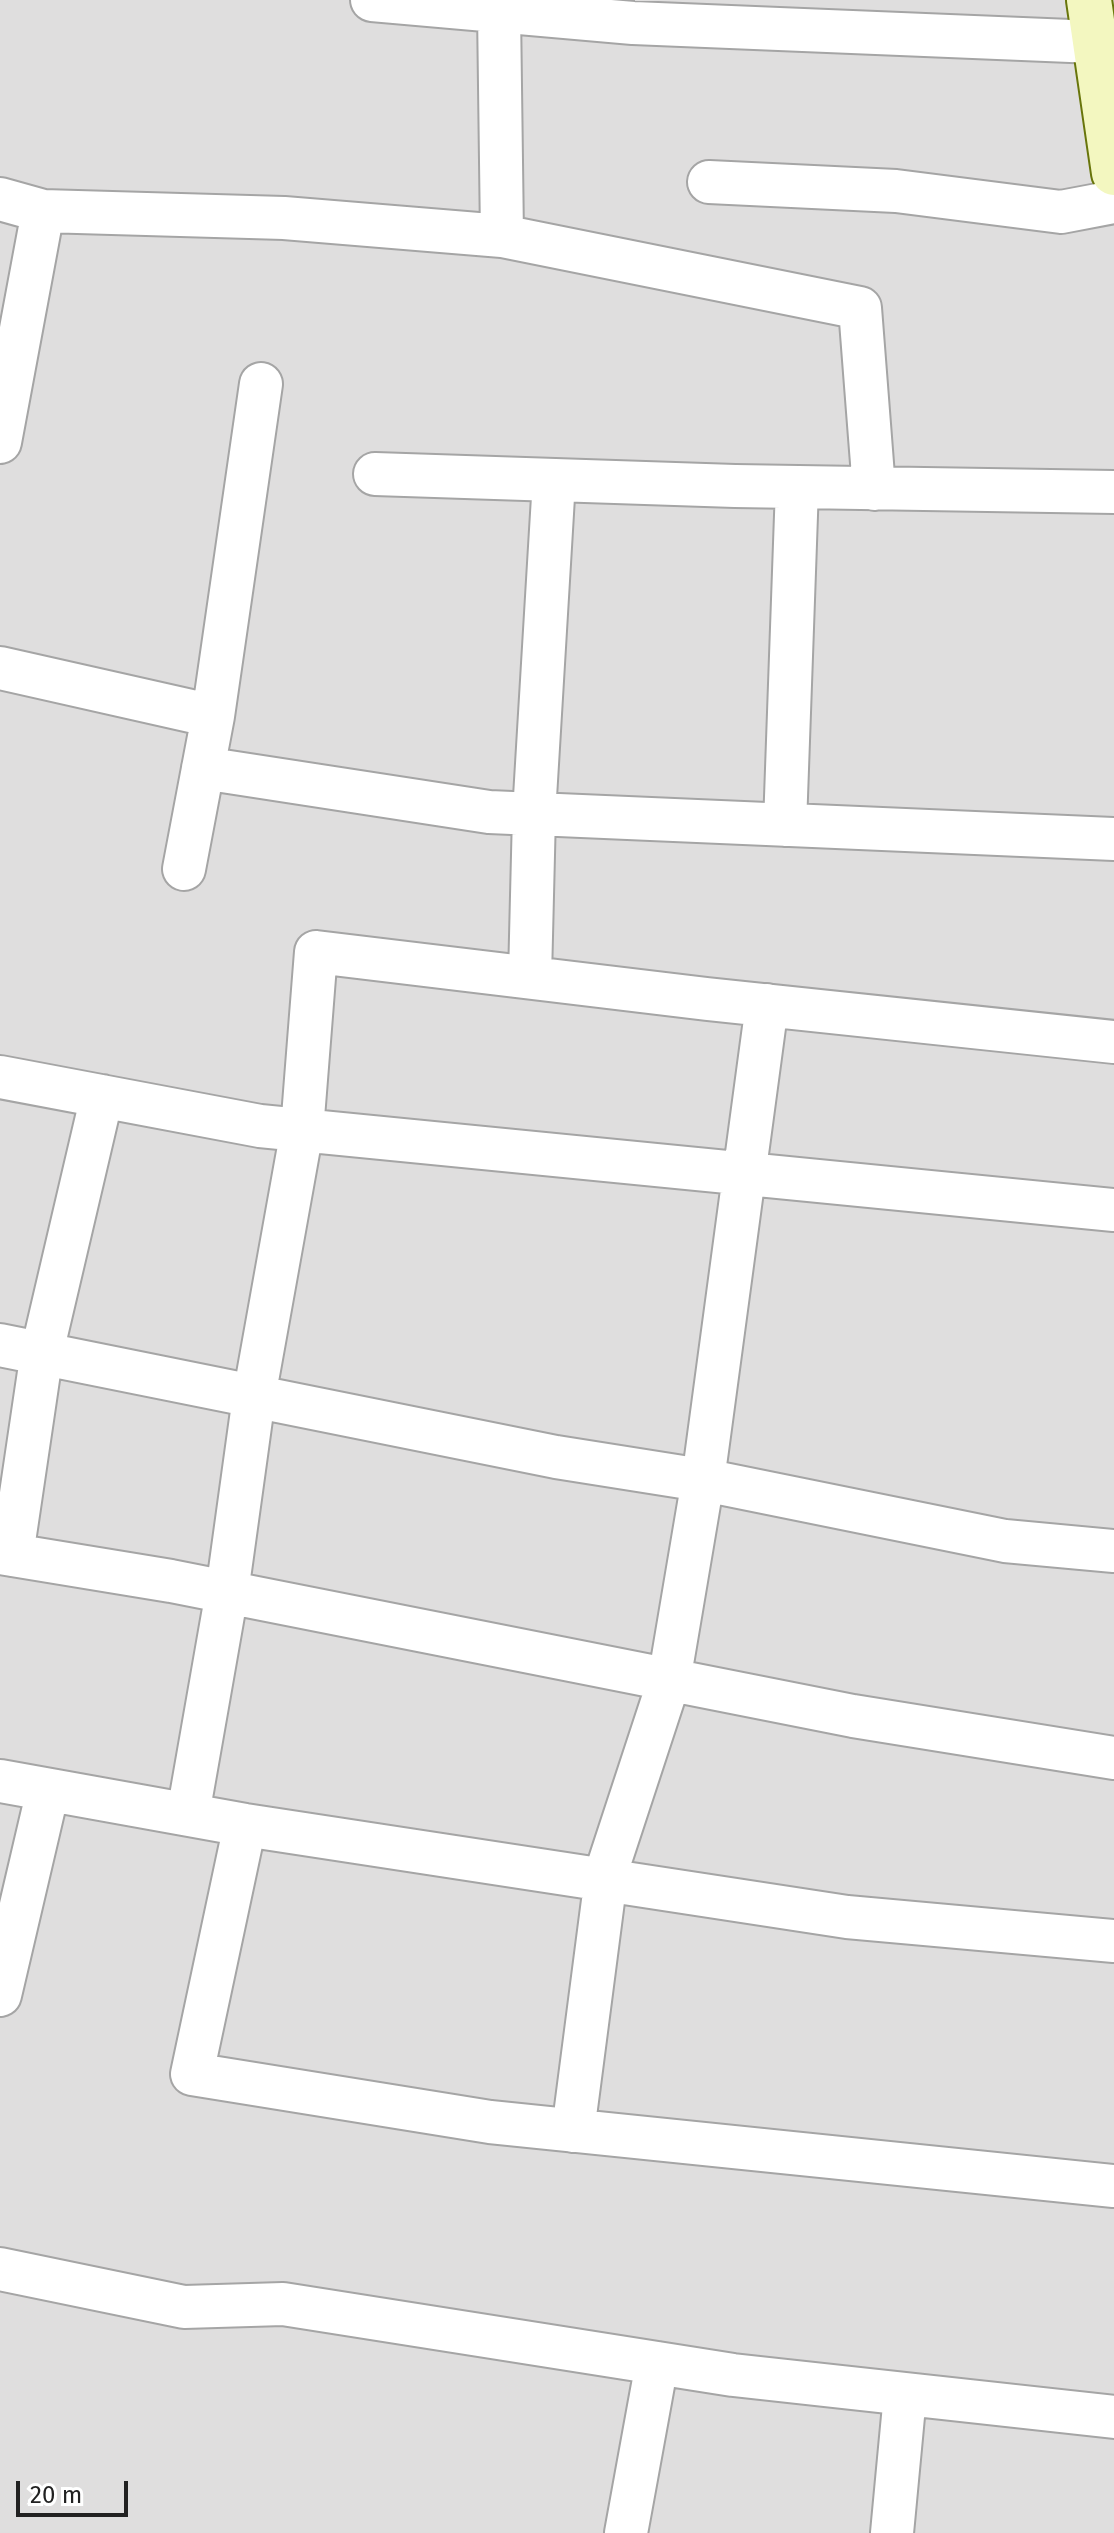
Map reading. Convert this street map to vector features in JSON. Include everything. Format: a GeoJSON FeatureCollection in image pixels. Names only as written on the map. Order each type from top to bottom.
{"type":"FeatureCollection","features":[{"type":"Feature","properties":{"kind":"street"},"geometry":{"type":"LineString","coordinates":[[372,0],[499,11],[620,11],[1098,24],[1113,161]]}},
{"type":"Feature","properties":{"kind":"street"},"geometry":{"type":"LineString","coordinates":[[499,11],[502,236]]}},
{"type":"Feature","properties":{"kind":"street"},"geometry":{"type":"LineString","coordinates":[[709,182],[896,191],[1061,212],[1114,202]]}},
{"type":"Feature","properties":{"kind":"street"},"geometry":{"type":"LineString","coordinates":[[0,199],[43,211],[284,218],[502,236],[860,308],[874,489]]}},
{"type":"Feature","properties":{"kind":"street"},"geometry":{"type":"LineString","coordinates":[[0,442],[43,211]]}},
{"type":"Feature","properties":{"kind":"street"},"geometry":{"type":"LineString","coordinates":[[184,869],[213,716],[261,384]]}},
{"type":"Feature","properties":{"kind":"street"},"geometry":{"type":"LineString","coordinates":[[375,474],[874,489],[1114,492]]}},
{"type":"Feature","properties":{"kind":"street"},"geometry":{"type":"LineString","coordinates":[[530,977],[534,814],[554,480]]}},
{"type":"Feature","properties":{"kind":"street"},"geometry":{"type":"LineString","coordinates":[[785,825],[797,487]]}},
{"type":"Feature","properties":{"kind":"street"},"geometry":{"type":"LineString","coordinates":[[0,668],[213,716]]}},
{"type":"Feature","properties":{"kind":"street"},"geometry":{"type":"LineString","coordinates":[[203,768],[489,812],[1114,839]]}},
{"type":"Feature","properties":{"kind":"street"},"geometry":{"type":"LineString","coordinates":[[188,1814],[227,1592],[254,1397],[302,1130],[316,952],[1114,1042]]}},
{"type":"Feature","properties":{"kind":"street"},"geometry":{"type":"LineString","coordinates":[[573,2131],[607,1880],[669,1681],[703,1480],[767,1005]]}},
{"type":"Feature","properties":{"kind":"street"},"geometry":{"type":"LineString","coordinates":[[0,1077],[260,1126],[1114,1210]]}},
{"type":"Feature","properties":{"kind":"street"},"geometry":{"type":"LineString","coordinates":[[102,1096],[42,1353],[6,1554],[227,1592],[853,1716],[1114,1758]]}},
{"type":"Feature","properties":{"kind":"street"},"geometry":{"type":"LineString","coordinates":[[0,1345],[556,1457],[703,1480],[1005,1541],[1114,1551]]}},
{"type":"Feature","properties":{"kind":"street"},"geometry":{"type":"LineString","coordinates":[[0,1781],[245,1825],[847,1917],[1114,1941]]}},
{"type":"Feature","properties":{"kind":"street"},"geometry":{"type":"LineString","coordinates":[[0,1995],[48,1790]]}},
{"type":"Feature","properties":{"kind":"street"},"geometry":{"type":"LineString","coordinates":[[245,1825],[192,2074],[490,2122],[1114,2186]]}},
{"type":"Feature","properties":{"kind":"street"},"geometry":{"type":"LineString","coordinates":[[0,2269],[184,2307],[283,2304],[657,2363],[905,2395],[1114,2417]]}},
{"type":"Feature","properties":{"kind":"street"},"geometry":{"type":"LineString","coordinates":[[626,2533],[657,2363]]}},
{"type":"Feature","properties":{"kind":"street"},"geometry":{"type":"LineString","coordinates":[[892,2533],[905,2395]]}},
{"type":"Feature","properties":{"kind":"shaded area"},"geometry":{"type":"Polygon","coordinates":[[[0,0],[1114,0],[1114,2533],[0,2533],[0,0]]]}}]}
